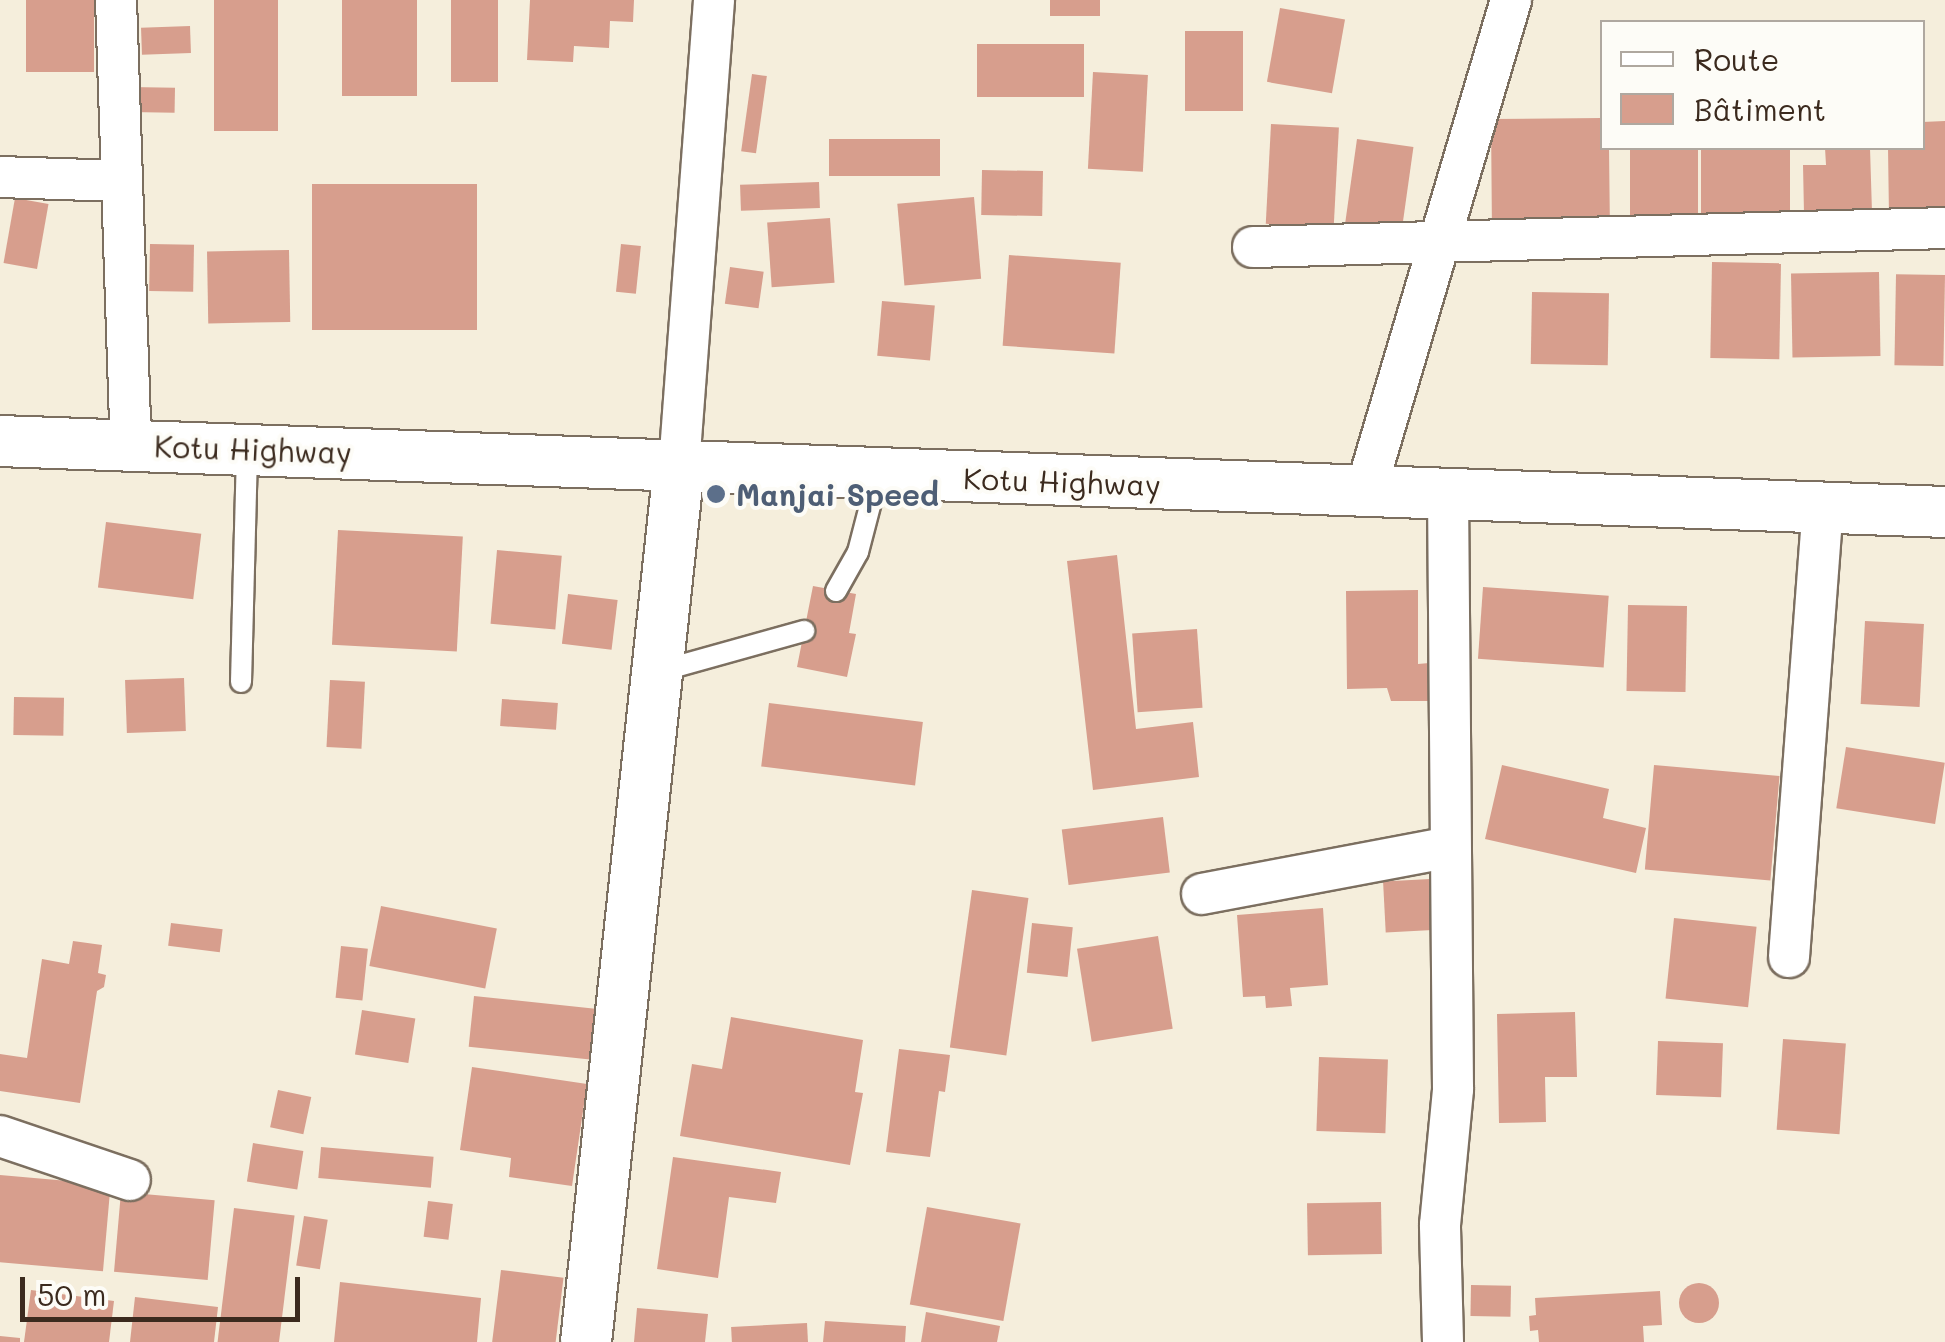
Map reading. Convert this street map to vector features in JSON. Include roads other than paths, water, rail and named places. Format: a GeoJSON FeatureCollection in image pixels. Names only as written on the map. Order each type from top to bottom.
{"type":"FeatureCollection","features":[{"type":"Feature","properties":{"kind":"street"},"geometry":{"type":"LineString","coordinates":[[116,0],[131,444]]}},
{"type":"Feature","properties":{"kind":"street"},"geometry":{"type":"LineString","coordinates":[[586,1342],[679,466],[714,0]]}},
{"type":"Feature","properties":{"kind":"street"},"geometry":{"type":"LineString","coordinates":[[1365,493],[1510,0]]}},
{"type":"Feature","properties":{"kind":"street"},"geometry":{"type":"LineString","coordinates":[[0,177],[122,181]]}},
{"type":"Feature","properties":{"kind":"street"},"geometry":{"type":"LineString","coordinates":[[1253,247],[1945,228]]}},
{"type":"Feature","properties":{"kind":"street","name":"Kotu Highway"},"geometry":{"type":"LineString","coordinates":[[0,441],[1945,512]]}},
{"type":"Feature","properties":{"kind":"street"},"geometry":{"type":"LineString","coordinates":[[1443,1342],[1440,1225],[1453,1090],[1448,496]]}},
{"type":"Feature","properties":{"kind":"street"},"geometry":{"type":"LineString","coordinates":[[1788,956],[1823,508]]}},
{"type":"Feature","properties":{"kind":"street"},"geometry":{"type":"LineString","coordinates":[[1202,894],[1450,847]]}},
{"type":"Feature","properties":{"kind":"street"},"geometry":{"type":"LineString","coordinates":[[0,1136],[130,1180]]}},
{"type":"Feature","properties":{"kind":"lane"},"geometry":{"type":"LineString","coordinates":[[241,682],[247,449]]}},
{"type":"Feature","properties":{"kind":"lane"},"geometry":{"type":"LineString","coordinates":[[836,590],[858,552],[879,473]]}},
{"type":"Feature","properties":{"kind":"lane"},"geometry":{"type":"LineString","coordinates":[[657,672],[804,631]]}},
{"type":"Feature","properties":{"kind":"place","name":"Manjai Speed"},"geometry":{"type":"Point","coordinates":[716,494]}}]}
